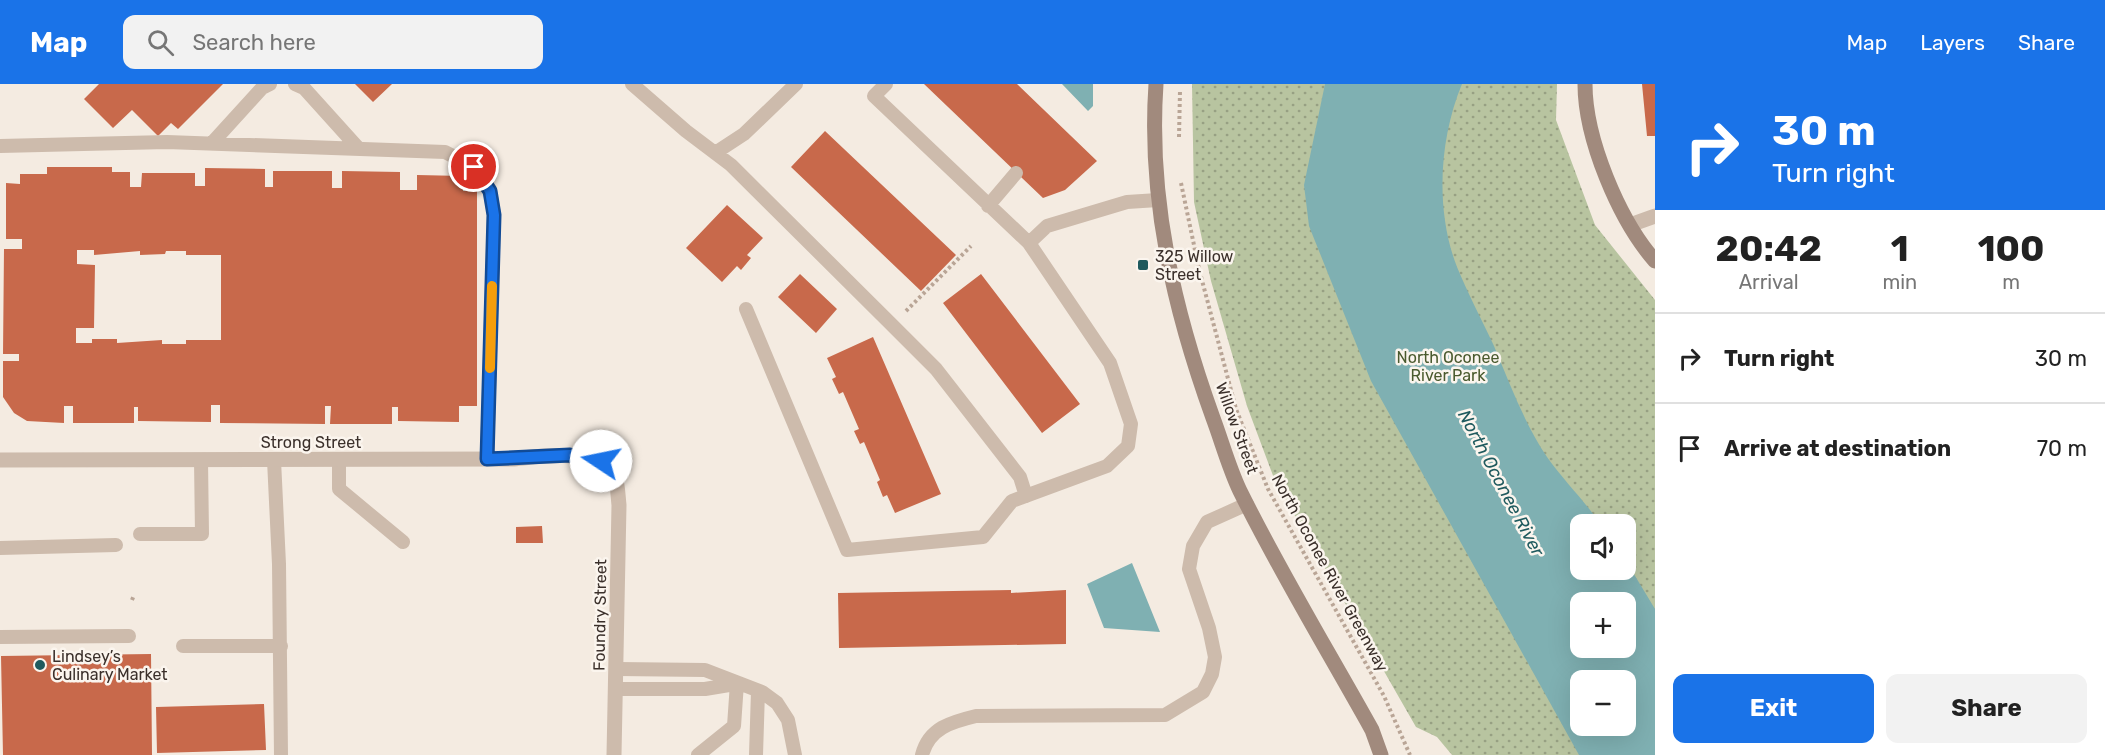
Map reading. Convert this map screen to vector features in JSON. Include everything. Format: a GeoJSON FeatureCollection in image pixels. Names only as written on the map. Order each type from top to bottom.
{"type":"FeatureCollection","features":[{"type":"Feature","properties":{"kind":"street","name":"Willow Street"},"geometry":{"type":"LineString","coordinates":[[1156,84],[1155,179],[1167,260],[1179,314],[1205,396],[1239,489],[1372,730],[1381,755]]}},
{"type":"Feature","properties":{"kind":"street"},"geometry":{"type":"LineString","coordinates":[[1585,84],[1600,163],[1639,243],[1655,261]]}},
{"type":"Feature","properties":{"kind":"street"},"geometry":{"type":"LineString","coordinates":[[1630,225],[1655,216]]}},
{"type":"Feature","properties":{"kind":"street","name":"Strong Street"},"geometry":{"type":"LineString","coordinates":[[0,460],[487,459],[570,455],[601,461],[614,476]]}},
{"type":"Feature","properties":{"kind":"street","name":"Foundry Street"},"geometry":{"type":"LineString","coordinates":[[614,476],[619,505],[618,669],[614,755]]}},
{"type":"Feature","properties":{"kind":"lane"},"geometry":{"type":"LineString","coordinates":[[212,143],[262,88],[270,84]]}},
{"type":"Feature","properties":{"kind":"lane"},"geometry":{"type":"LineString","coordinates":[[295,84],[304,88],[359,148]]}},
{"type":"Feature","properties":{"kind":"lane"},"geometry":{"type":"LineString","coordinates":[[632,84],[715,153],[782,213],[936,369],[1020,477],[1026,496]]}},
{"type":"Feature","properties":{"kind":"lane"},"geometry":{"type":"LineString","coordinates":[[715,153],[744,134],[796,84]]}},
{"type":"Feature","properties":{"kind":"lane"},"geometry":{"type":"LineString","coordinates":[[747,309],[847,550],[983,537],[1012,501],[1107,466],[1128,446],[1131,424],[1110,363],[1029,243],[987,206],[874,96],[886,84]]}},
{"type":"Feature","properties":{"kind":"lane"},"geometry":{"type":"LineString","coordinates":[[0,146],[212,143],[359,148],[445,152],[474,167],[490,191],[494,227],[487,459]]}},
{"type":"Feature","properties":{"kind":"lane"},"geometry":{"type":"LineString","coordinates":[[987,206],[1016,173]]}},
{"type":"Feature","properties":{"kind":"lane"},"geometry":{"type":"LineString","coordinates":[[1029,243],[1047,226],[1127,202],[1158,200]]}},
{"type":"Feature","properties":{"kind":"lane"},"geometry":{"type":"LineString","coordinates":[[140,534],[202,534],[201,460]]}},
{"type":"Feature","properties":{"kind":"lane"},"geometry":{"type":"LineString","coordinates":[[273,460],[280,646],[281,755]]}},
{"type":"Feature","properties":{"kind":"lane"},"geometry":{"type":"LineString","coordinates":[[339,460],[339,489],[403,542]]}},
{"type":"Feature","properties":{"kind":"lane"},"geometry":{"type":"LineString","coordinates":[[922,755],[933,733],[952,722],[976,716],[1165,715],[1203,692],[1212,674],[1215,657],[1209,628],[1189,568],[1193,546],[1207,522],[1247,504]]}},
{"type":"Feature","properties":{"kind":"lane"},"geometry":{"type":"LineString","coordinates":[[0,548],[116,545]]}},
{"type":"Feature","properties":{"kind":"lane"},"geometry":{"type":"LineString","coordinates":[[0,637],[129,636]]}},
{"type":"Feature","properties":{"kind":"lane"},"geometry":{"type":"LineString","coordinates":[[183,646],[280,646]]}},
{"type":"Feature","properties":{"kind":"lane"},"geometry":{"type":"LineString","coordinates":[[618,669],[705,670],[758,691],[777,703],[788,720],[795,755]]}},
{"type":"Feature","properties":{"kind":"lane"},"geometry":{"type":"LineString","coordinates":[[617,688],[705,688],[737,683]]}},
{"type":"Feature","properties":{"kind":"lane"},"geometry":{"type":"LineString","coordinates":[[698,755],[734,726],[737,683]]}},
{"type":"Feature","properties":{"kind":"lane"},"geometry":{"type":"LineString","coordinates":[[756,755],[758,691]]}},
{"type":"Feature","properties":{"kind":"path"},"geometry":{"type":"LineString","coordinates":[[1179,146],[1180,84]]}},
{"type":"Feature","properties":{"kind":"path","name":"North Oconee River Greenway"},"geometry":{"type":"LineString","coordinates":[[1180,179],[1199,269],[1240,418],[1268,489],[1384,696],[1410,755]]}},
{"type":"Feature","properties":{"kind":"path"},"geometry":{"type":"LineString","coordinates":[[915,302],[971,246]]}},
{"type":"Feature","properties":{"kind":"path"},"geometry":{"type":"LineString","coordinates":[[132,600],[134,595]]}},
{"type":"Feature","properties":{"kind":"green space","name":"North Oconee River Park"},"geometry":{"type":"Polygon","coordinates":[[[1192,84],[1557,84],[1556,120],[1595,225],[1655,300],[1655,755],[1452,755],[1437,737],[1416,727],[1275,481],[1247,406],[1211,281],[1194,202],[1192,84]]]}},
{"type":"Feature","properties":{"kind":"water"},"geometry":{"type":"Polygon","coordinates":[[[1062,84],[1093,84],[1093,106],[1088,111],[1062,84]]]}},
{"type":"Feature","properties":{"kind":"water","name":"North Oconee River"},"geometry":{"type":"Polygon","coordinates":[[[1325,84],[1462,84],[1448,128],[1443,175],[1445,223],[1450,245],[1461,277],[1531,431],[1547,457],[1593,514],[1570,514],[1570,580],[1636,580],[1636,578],[1655,609],[1655,755],[1579,755],[1371,381],[1309,226],[1304,185],[1325,84]]]}},
{"type":"Feature","properties":{"kind":"water"},"geometry":{"type":"Polygon","coordinates":[[[1132,563],[1160,632],[1104,628],[1087,584],[1132,563]]]}},
{"type":"Feature","properties":{"kind":"building"},"geometry":{"type":"Polygon","coordinates":[[[99,84],[223,84],[178,129],[171,123],[158,136],[132,110],[113,128],[84,99],[99,84]]]}},
{"type":"Feature","properties":{"kind":"building"},"geometry":{"type":"Polygon","coordinates":[[[355,84],[392,84],[373,102],[355,84]]]}},
{"type":"Feature","properties":{"kind":"building"},"geometry":{"type":"Polygon","coordinates":[[[924,84],[1017,84],[1097,161],[1065,190],[1043,198],[924,84]]]}},
{"type":"Feature","properties":{"kind":"building"},"geometry":{"type":"Polygon","coordinates":[[[1642,84],[1655,84],[1655,136],[1647,136],[1642,84]]]}},
{"type":"Feature","properties":{"kind":"building"},"geometry":{"type":"Polygon","coordinates":[[[825,131],[956,255],[921,291],[791,167],[825,131]]]}},
{"type":"Feature","properties":{"kind":"building"},"geometry":{"type":"Polygon","coordinates":[[[47,167],[112,167],[112,172],[130,172],[130,187],[141,187],[142,173],[195,173],[195,186],[205,186],[205,168],[265,169],[265,187],[273,187],[273,171],[332,171],[332,188],[342,188],[342,171],[400,172],[400,190],[417,190],[417,175],[463,176],[463,191],[477,191],[477,406],[459,406],[459,422],[398,421],[398,407],[392,407],[392,424],[330,424],[331,406],[325,406],[325,424],[220,423],[220,405],[211,405],[211,422],[138,421],[138,407],[134,407],[134,423],[73,423],[73,406],[64,406],[64,423],[27,421],[14,413],[3,397],[3,361],[19,361],[19,354],[3,354],[4,249],[22,249],[22,239],[6,239],[6,183],[20,184],[20,174],[47,174],[47,167]],[[77,250],[77,264],[95,265],[94,328],[76,328],[76,343],[92,343],[92,339],[117,339],[117,343],[162,340],[162,344],[186,344],[186,340],[221,340],[221,255],[186,255],[186,251],[166,251],[165,254],[140,255],[140,251],[94,255],[94,250],[77,250]]]}},
{"type":"Feature","properties":{"kind":"building"},"geometry":{"type":"Polygon","coordinates":[[[727,205],[763,238],[747,255],[751,258],[741,270],[737,266],[722,282],[686,248],[727,205]]]}},
{"type":"Feature","properties":{"kind":"building"},"geometry":{"type":"Polygon","coordinates":[[[800,274],[837,309],[816,333],[778,297],[800,274]]]}},
{"type":"Feature","properties":{"kind":"building"},"geometry":{"type":"Polygon","coordinates":[[[981,274],[1080,404],[1042,433],[943,303],[981,274]]]}},
{"type":"Feature","properties":{"kind":"building"},"geometry":{"type":"Polygon","coordinates":[[[873,337],[941,494],[895,513],[887,495],[883,497],[877,482],[880,480],[864,442],[860,444],[854,431],[859,429],[843,392],[839,394],[832,379],[836,377],[827,358],[873,337]]]}},
{"type":"Feature","properties":{"kind":"building"},"geometry":{"type":"Polygon","coordinates":[[[542,526],[543,543],[516,543],[516,527],[542,526]]]}},
{"type":"Feature","properties":{"kind":"building"},"geometry":{"type":"Polygon","coordinates":[[[1011,590],[1011,593],[1066,590],[1066,644],[839,648],[838,593],[1011,590]]]}},
{"type":"Feature","properties":{"kind":"building"},"geometry":{"type":"Polygon","coordinates":[[[151,654],[152,755],[3,755],[1,656],[151,654]]]}},
{"type":"Feature","properties":{"kind":"building"},"geometry":{"type":"Polygon","coordinates":[[[264,704],[266,750],[157,753],[156,707],[264,704]]]}},
{"type":"Feature","properties":{"kind":"slow traffic"},"geometry":{"type":"LineString","coordinates":[[490,368],[492,286]]}},
{"type":"Feature","properties":{"kind":"place","name":"325 Willow Street"},"geometry":{"type":"Point","coordinates":[1143,265]}},
{"type":"Feature","properties":{"kind":"place","name":"Lindsey’s Culinary Market"},"geometry":{"type":"Point","coordinates":[40,665]}},
{"type":"Feature","properties":{"kind":"route"},"geometry":{"type":"LineString","coordinates":[[474,167],[483,177],[490,191],[494,215],[487,459],[570,455],[601,461]]}}]}
